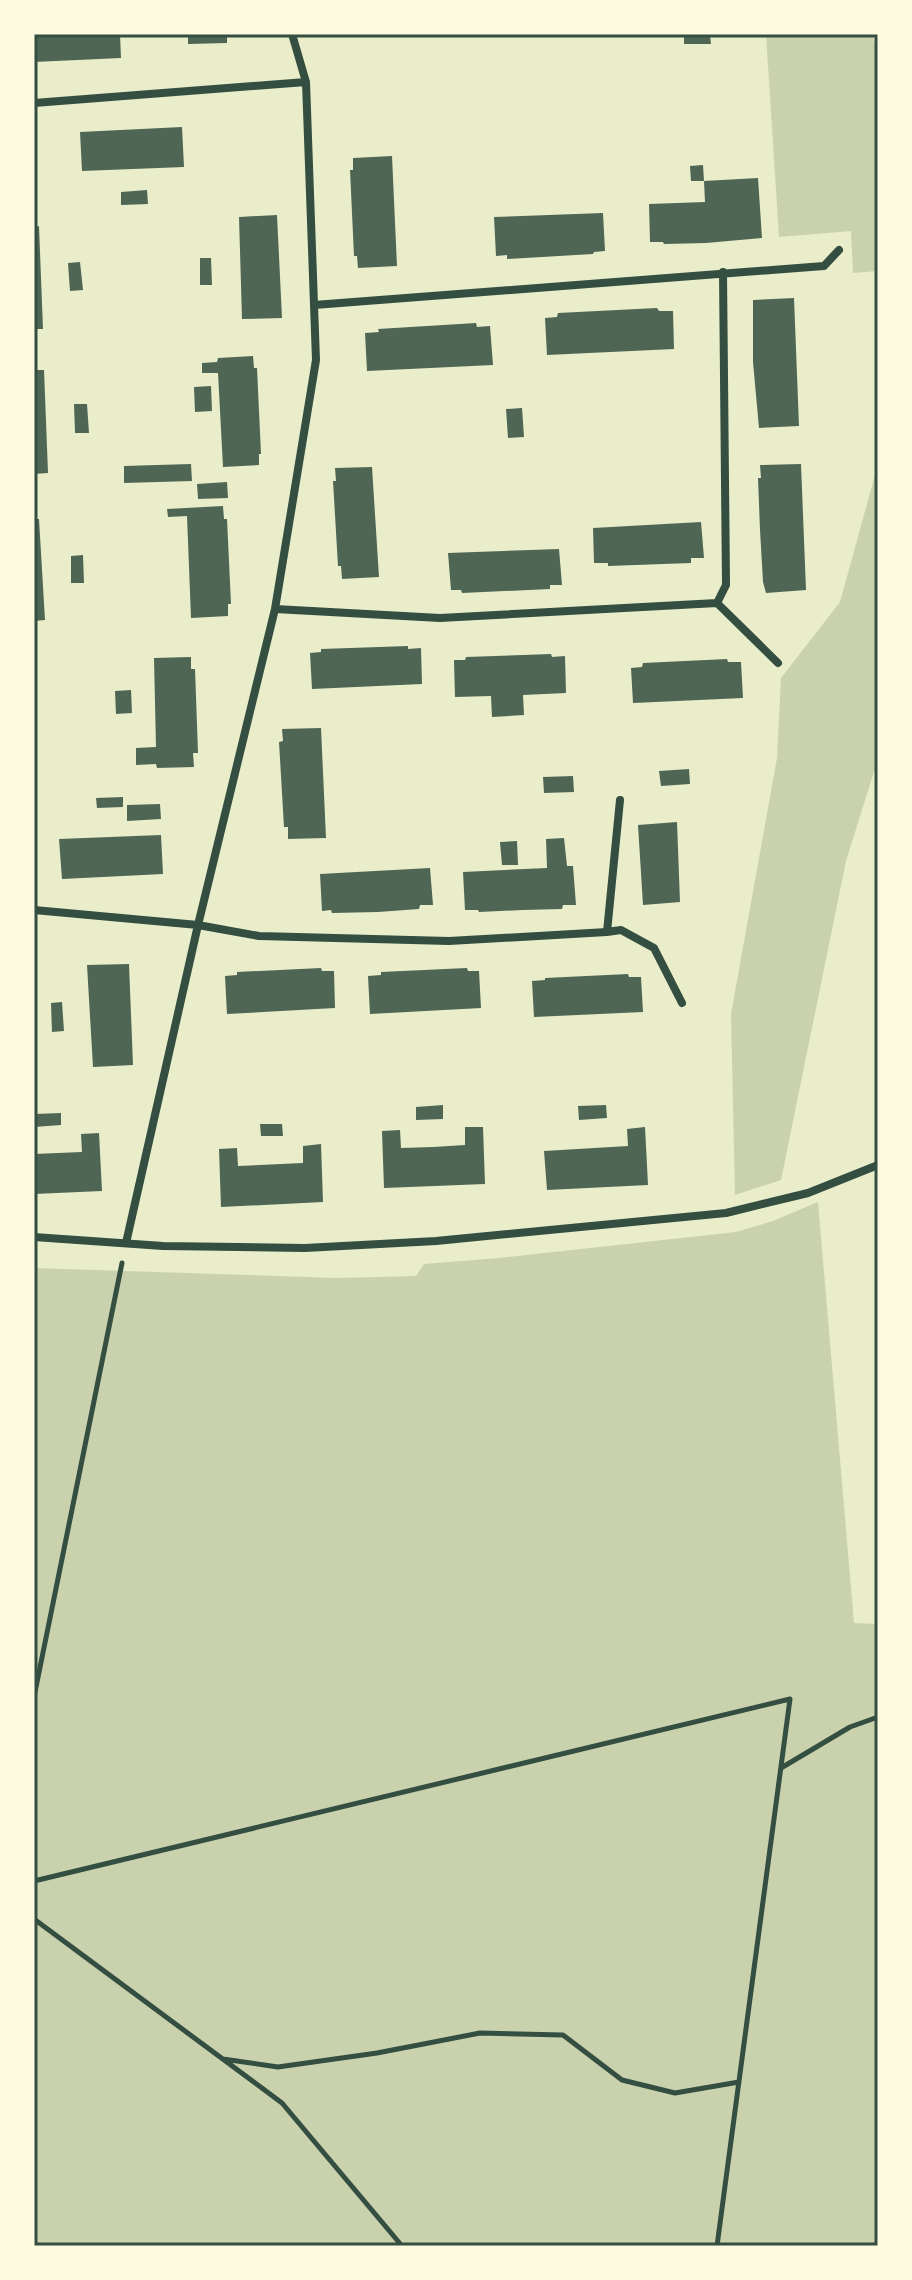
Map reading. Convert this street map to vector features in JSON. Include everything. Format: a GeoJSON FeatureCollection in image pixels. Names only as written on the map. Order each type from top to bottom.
{"type":"FeatureCollection","features":[{"type":"Feature","properties":{"kind":"street"},"geometry":{"type":"LineString","coordinates":[[126,1243],[198,925],[275,609],[316,360],[306,82],[292,34]]}},
{"type":"Feature","properties":{"kind":"street"},"geometry":{"type":"LineString","coordinates":[[34,103],[306,82]]}},
{"type":"Feature","properties":{"kind":"street"},"geometry":{"type":"LineString","coordinates":[[314,305],[824,266],[839,250]]}},
{"type":"Feature","properties":{"kind":"street"},"geometry":{"type":"LineString","coordinates":[[717,603],[726,585],[723,272]]}},
{"type":"Feature","properties":{"kind":"street"},"geometry":{"type":"LineString","coordinates":[[275,609],[440,618],[717,603],[778,663]]}},
{"type":"Feature","properties":{"kind":"street"},"geometry":{"type":"LineString","coordinates":[[607,932],[620,800]]}},
{"type":"Feature","properties":{"kind":"street"},"geometry":{"type":"LineString","coordinates":[[34,910],[198,925],[259,936],[449,941],[621,930],[654,948],[682,1003]]}},
{"type":"Feature","properties":{"kind":"street"},"geometry":{"type":"LineString","coordinates":[[34,1237],[305,1248],[436,1241],[753,1209],[808,1193],[878,1165]]}},
{"type":"Feature","properties":{"kind":"path"},"geometry":{"type":"LineString","coordinates":[[34,1697],[126,1243]]}},
{"type":"Feature","properties":{"kind":"path"},"geometry":{"type":"LineString","coordinates":[[34,1881],[790,1699],[717,2246]]}},
{"type":"Feature","properties":{"kind":"path"},"geometry":{"type":"LineString","coordinates":[[781,1768],[850,1727],[878,1717]]}},
{"type":"Feature","properties":{"kind":"path"},"geometry":{"type":"LineString","coordinates":[[34,1920],[282,2103],[402,2246]]}},
{"type":"Feature","properties":{"kind":"path"},"geometry":{"type":"LineString","coordinates":[[223,2059],[278,2067],[377,2053],[480,2033],[563,2035],[622,2080],[675,2093],[739,2082]]}},
{"type":"Feature","properties":{"kind":"green space"},"geometry":{"type":"Polygon","coordinates":[[[766,34],[872,34],[878,55],[878,271],[853,273],[851,231],[779,237],[766,34]]]}},
{"type":"Feature","properties":{"kind":"green space"},"geometry":{"type":"Polygon","coordinates":[[[878,464],[878,759],[846,861],[781,1180],[735,1195],[731,1014],[777,758],[781,678],[840,602],[878,464]]]}},
{"type":"Feature","properties":{"kind":"green space"},"geometry":{"type":"Polygon","coordinates":[[[818,1202],[854,1623],[878,1624],[878,2246],[34,2246],[34,1268],[337,1278],[416,1276],[424,1264],[736,1232],[818,1202]]]}},
{"type":"Feature","properties":{"kind":"building"},"geometry":{"type":"Polygon","coordinates":[[[34,34],[120,34],[121,58],[34,62],[34,34]]]}},
{"type":"Feature","properties":{"kind":"building"},"geometry":{"type":"Polygon","coordinates":[[[188,34],[227,34],[227,43],[188,44],[188,34]]]}},
{"type":"Feature","properties":{"kind":"building"},"geometry":{"type":"Polygon","coordinates":[[[684,34],[710,34],[711,44],[684,44],[684,34]]]}},
{"type":"Feature","properties":{"kind":"building"},"geometry":{"type":"Polygon","coordinates":[[[182,127],[184,167],[82,171],[80,132],[182,127]]]}},
{"type":"Feature","properties":{"kind":"building"},"geometry":{"type":"Polygon","coordinates":[[[392,156],[397,266],[358,268],[357,256],[354,256],[350,170],[353,170],[353,158],[392,156]]]}},
{"type":"Feature","properties":{"kind":"building"},"geometry":{"type":"Polygon","coordinates":[[[703,165],[704,181],[691,181],[690,166],[703,165]]]}},
{"type":"Feature","properties":{"kind":"building"},"geometry":{"type":"Polygon","coordinates":[[[758,178],[762,238],[706,243],[650,242],[649,204],[705,202],[704,181],[758,178]]]}},
{"type":"Feature","properties":{"kind":"building"},"geometry":{"type":"Polygon","coordinates":[[[147,190],[148,204],[121,205],[121,192],[147,190]]]}},
{"type":"Feature","properties":{"kind":"building"},"geometry":{"type":"Polygon","coordinates":[[[603,213],[605,251],[507,259],[507,255],[496,256],[494,217],[603,213]]]}},
{"type":"Feature","properties":{"kind":"building"},"geometry":{"type":"Polygon","coordinates":[[[277,215],[282,318],[242,319],[239,217],[277,215]]]}},
{"type":"Feature","properties":{"kind":"building"},"geometry":{"type":"Polygon","coordinates":[[[39,226],[43,329],[34,329],[34,227],[39,226]]]}},
{"type":"Feature","properties":{"kind":"building"},"geometry":{"type":"Polygon","coordinates":[[[200,258],[211,258],[212,285],[200,285],[200,258]]]}},
{"type":"Feature","properties":{"kind":"building"},"geometry":{"type":"Polygon","coordinates":[[[80,262],[83,290],[70,291],[68,263],[80,262]]]}},
{"type":"Feature","properties":{"kind":"building"},"geometry":{"type":"Polygon","coordinates":[[[794,298],[799,426],[759,428],[753,362],[753,300],[794,298]]]}},
{"type":"Feature","properties":{"kind":"building"},"geometry":{"type":"Polygon","coordinates":[[[657,308],[659,311],[673,311],[674,349],[547,355],[545,318],[557,317],[558,313],[657,308]]]}},
{"type":"Feature","properties":{"kind":"building"},"geometry":{"type":"Polygon","coordinates":[[[476,323],[477,327],[490,326],[493,365],[367,371],[365,333],[379,332],[378,329],[476,323]]]}},
{"type":"Feature","properties":{"kind":"building"},"geometry":{"type":"Polygon","coordinates":[[[253,356],[254,368],[257,368],[259,465],[223,467],[218,373],[202,373],[202,363],[217,362],[218,358],[253,356]]]}},
{"type":"Feature","properties":{"kind":"building"},"geometry":{"type":"Polygon","coordinates":[[[34,370],[44,370],[48,473],[34,474],[34,370]]]}},
{"type":"Feature","properties":{"kind":"building"},"geometry":{"type":"Polygon","coordinates":[[[211,386],[212,411],[195,412],[194,387],[211,386]]]}},
{"type":"Feature","properties":{"kind":"building"},"geometry":{"type":"Polygon","coordinates":[[[74,404],[87,404],[89,433],[75,433],[74,404]]]}},
{"type":"Feature","properties":{"kind":"building"},"geometry":{"type":"Polygon","coordinates":[[[522,408],[524,437],[508,438],[506,409],[522,408]]]}},
{"type":"Feature","properties":{"kind":"building"},"geometry":{"type":"Polygon","coordinates":[[[191,464],[192,481],[124,483],[124,466],[191,464]]]}},
{"type":"Feature","properties":{"kind":"building"},"geometry":{"type":"Polygon","coordinates":[[[801,464],[806,590],[766,593],[760,530],[760,465],[801,464]]]}},
{"type":"Feature","properties":{"kind":"building"},"geometry":{"type":"Polygon","coordinates":[[[372,467],[379,577],[342,579],[341,566],[338,566],[335,468],[372,467]]]}},
{"type":"Feature","properties":{"kind":"building"},"geometry":{"type":"Polygon","coordinates":[[[227,482],[228,498],[198,499],[197,484],[227,482]]]}},
{"type":"Feature","properties":{"kind":"building"},"geometry":{"type":"Polygon","coordinates":[[[223,506],[224,519],[227,519],[231,604],[228,604],[228,616],[191,618],[187,516],[168,517],[167,509],[223,506]]]}},
{"type":"Feature","properties":{"kind":"building"},"geometry":{"type":"Polygon","coordinates":[[[34,519],[39,519],[45,620],[34,621],[34,519]]]}},
{"type":"Feature","properties":{"kind":"building"},"geometry":{"type":"Polygon","coordinates":[[[701,522],[704,558],[691,558],[691,563],[608,566],[608,563],[594,563],[593,528],[701,522]]]}},
{"type":"Feature","properties":{"kind":"building"},"geometry":{"type":"Polygon","coordinates":[[[559,549],[562,585],[550,585],[550,589],[462,593],[461,590],[451,590],[448,553],[559,549]]]}},
{"type":"Feature","properties":{"kind":"building"},"geometry":{"type":"Polygon","coordinates":[[[83,555],[84,583],[71,583],[71,556],[83,555]]]}},
{"type":"Feature","properties":{"kind":"building"},"geometry":{"type":"Polygon","coordinates":[[[408,646],[408,649],[421,648],[422,684],[312,689],[310,653],[321,652],[321,649],[408,646]]]}},
{"type":"Feature","properties":{"kind":"building"},"geometry":{"type":"Polygon","coordinates":[[[551,654],[552,657],[565,656],[566,693],[523,695],[524,715],[492,717],[491,696],[455,697],[454,660],[551,654]]]}},
{"type":"Feature","properties":{"kind":"building"},"geometry":{"type":"Polygon","coordinates":[[[191,657],[191,669],[195,669],[198,753],[193,753],[194,767],[136,765],[136,748],[156,747],[154,658],[191,657]]]}},
{"type":"Feature","properties":{"kind":"building"},"geometry":{"type":"Polygon","coordinates":[[[727,659],[728,662],[741,662],[743,698],[633,703],[631,668],[642,667],[643,663],[727,659]]]}},
{"type":"Feature","properties":{"kind":"building"},"geometry":{"type":"Polygon","coordinates":[[[131,690],[132,713],[116,714],[115,691],[131,690]]]}},
{"type":"Feature","properties":{"kind":"building"},"geometry":{"type":"Polygon","coordinates":[[[321,728],[326,838],[288,839],[288,827],[284,827],[279,742],[283,741],[282,729],[321,728]]]}},
{"type":"Feature","properties":{"kind":"building"},"geometry":{"type":"Polygon","coordinates":[[[689,769],[690,784],[661,786],[659,771],[689,769]]]}},
{"type":"Feature","properties":{"kind":"building"},"geometry":{"type":"Polygon","coordinates":[[[573,776],[574,792],[544,793],[543,777],[573,776]]]}},
{"type":"Feature","properties":{"kind":"building"},"geometry":{"type":"Polygon","coordinates":[[[123,797],[123,807],[97,808],[96,798],[123,797]]]}},
{"type":"Feature","properties":{"kind":"building"},"geometry":{"type":"Polygon","coordinates":[[[160,804],[161,819],[127,821],[127,805],[160,804]]]}},
{"type":"Feature","properties":{"kind":"building"},"geometry":{"type":"Polygon","coordinates":[[[677,822],[680,902],[643,905],[638,825],[677,822]]]}},
{"type":"Feature","properties":{"kind":"building"},"geometry":{"type":"Polygon","coordinates":[[[161,835],[163,874],[62,879],[59,839],[161,835]]]}},
{"type":"Feature","properties":{"kind":"building"},"geometry":{"type":"Polygon","coordinates":[[[564,838],[567,866],[573,866],[576,905],[563,905],[562,909],[465,910],[463,872],[547,868],[546,839],[564,838]]]}},
{"type":"Feature","properties":{"kind":"building"},"geometry":{"type":"Polygon","coordinates":[[[517,841],[518,865],[502,865],[500,842],[517,841]]]}},
{"type":"Feature","properties":{"kind":"building"},"geometry":{"type":"Polygon","coordinates":[[[430,868],[433,905],[378,912],[322,911],[320,874],[430,868]]]}},
{"type":"Feature","properties":{"kind":"building"},"geometry":{"type":"Polygon","coordinates":[[[129,964],[133,1065],[93,1067],[87,965],[129,964]]]}},
{"type":"Feature","properties":{"kind":"building"},"geometry":{"type":"Polygon","coordinates":[[[321,968],[322,971],[334,971],[335,1008],[227,1014],[225,976],[237,975],[237,972],[321,968]]]}},
{"type":"Feature","properties":{"kind":"building"},"geometry":{"type":"Polygon","coordinates":[[[467,968],[468,971],[479,971],[481,1008],[370,1014],[368,976],[381,975],[381,972],[467,968]]]}},
{"type":"Feature","properties":{"kind":"building"},"geometry":{"type":"Polygon","coordinates":[[[628,974],[629,977],[641,977],[643,1012],[534,1017],[532,981],[628,974]]]}},
{"type":"Feature","properties":{"kind":"building"},"geometry":{"type":"Polygon","coordinates":[[[62,1002],[64,1031],[52,1032],[51,1003],[62,1002]]]}},
{"type":"Feature","properties":{"kind":"building"},"geometry":{"type":"Polygon","coordinates":[[[443,1105],[443,1119],[416,1120],[416,1107],[443,1105]]]}},
{"type":"Feature","properties":{"kind":"building"},"geometry":{"type":"Polygon","coordinates":[[[606,1105],[607,1118],[579,1120],[578,1106],[606,1105]]]}},
{"type":"Feature","properties":{"kind":"building"},"geometry":{"type":"Polygon","coordinates":[[[61,1113],[61,1125],[34,1127],[34,1114],[61,1113]]]}},
{"type":"Feature","properties":{"kind":"building"},"geometry":{"type":"Polygon","coordinates":[[[260,1124],[282,1124],[283,1136],[261,1136],[260,1124]]]}},
{"type":"Feature","properties":{"kind":"building"},"geometry":{"type":"Polygon","coordinates":[[[465,1127],[483,1127],[485,1184],[384,1188],[382,1131],[400,1130],[401,1148],[433,1147],[465,1145],[465,1127]]]}},
{"type":"Feature","properties":{"kind":"building"},"geometry":{"type":"Polygon","coordinates":[[[645,1127],[648,1185],[547,1190],[544,1151],[628,1146],[627,1129],[645,1127]]]}},
{"type":"Feature","properties":{"kind":"building"},"geometry":{"type":"Polygon","coordinates":[[[99,1133],[102,1191],[34,1194],[34,1154],[82,1152],[81,1134],[99,1133]]]}},
{"type":"Feature","properties":{"kind":"building"},"geometry":{"type":"Polygon","coordinates":[[[321,1144],[323,1202],[221,1207],[219,1149],[237,1148],[238,1166],[303,1163],[303,1146],[321,1144]]]}}]}
